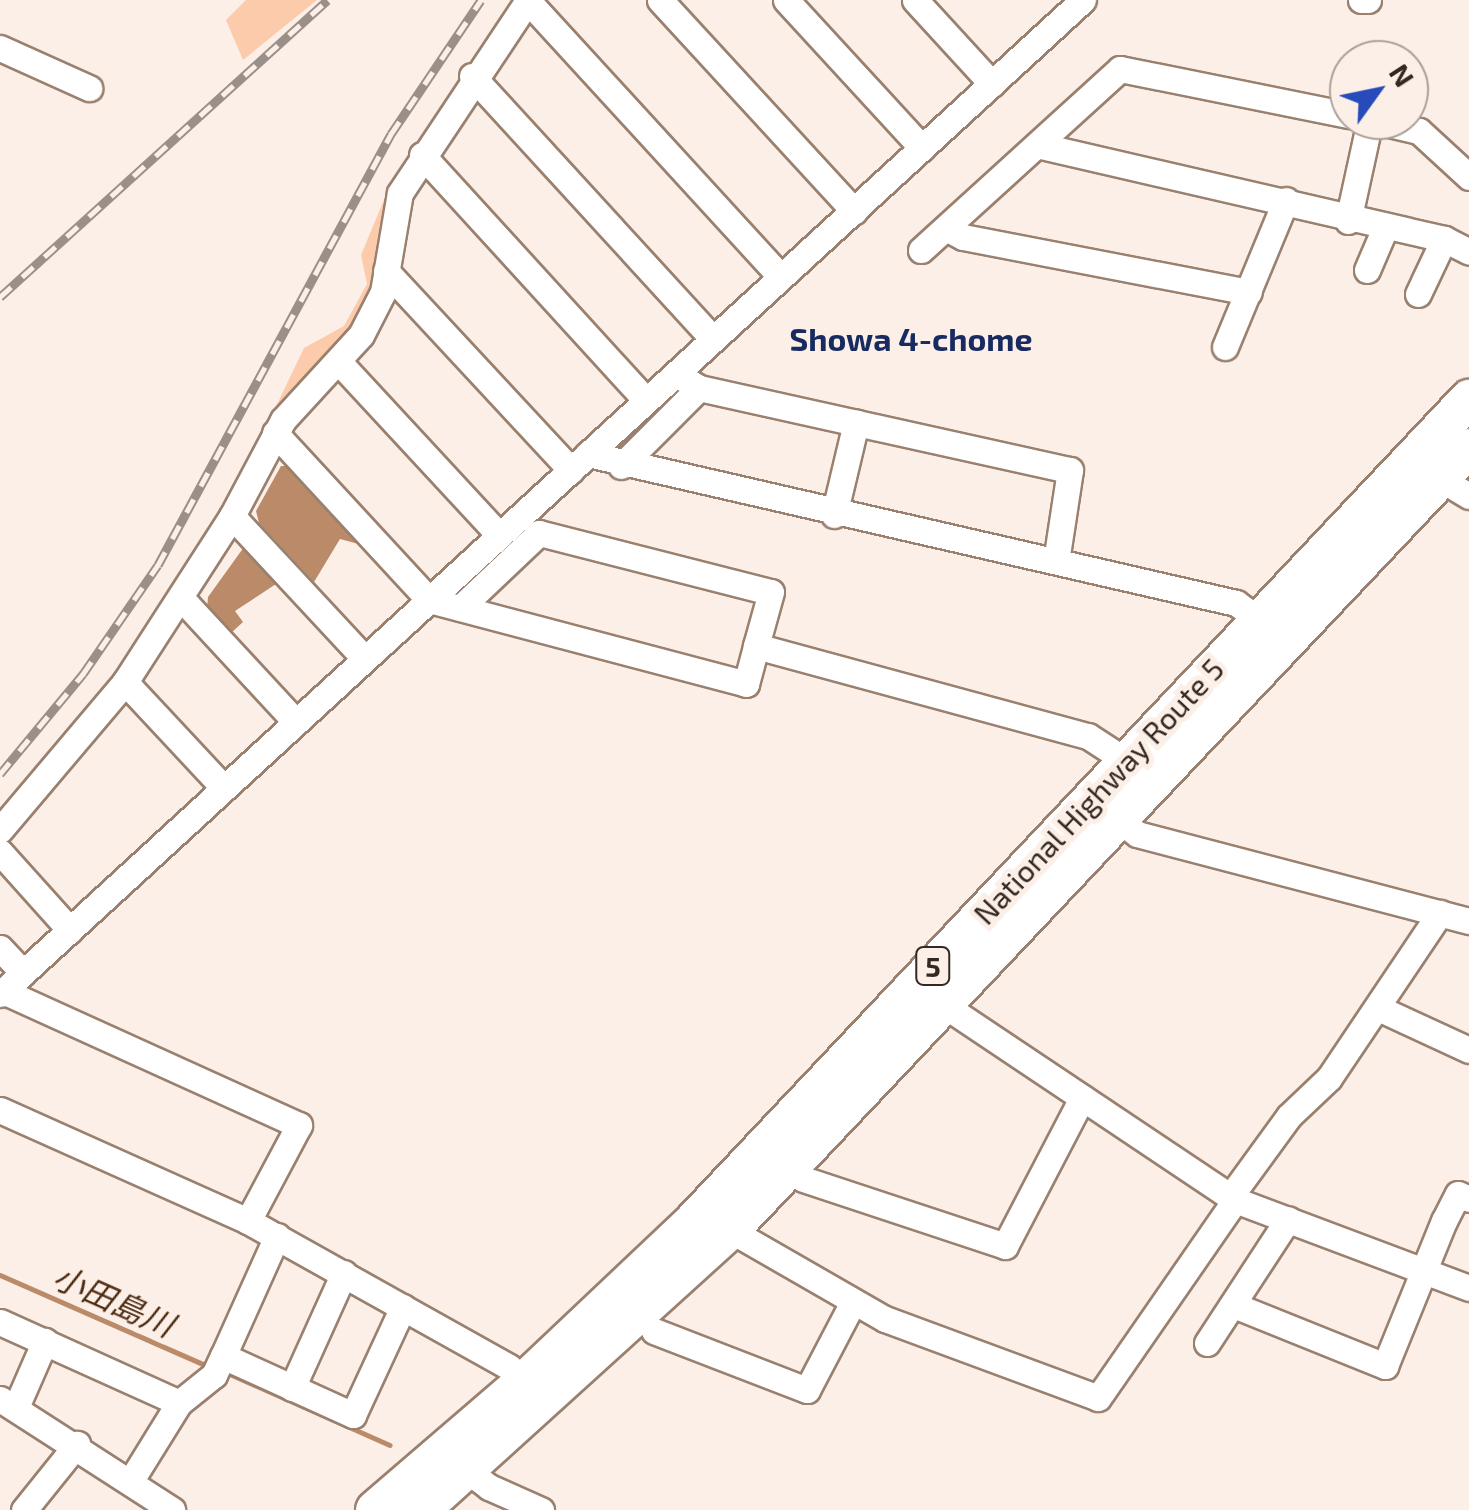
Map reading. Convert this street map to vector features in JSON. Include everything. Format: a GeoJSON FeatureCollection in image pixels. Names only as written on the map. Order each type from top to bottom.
{"type":"FeatureCollection","features":[{"type":"Feature","properties":{"kind":"highway","name":"National Highway Route 5"},"geometry":{"type":"LineString","coordinates":[[538,1389],[692,1222],[1114,817],[1469,399]]}},
{"type":"Feature","properties":{"kind":"highway","name":"National Highway Route 5"},"geometry":{"type":"LineString","coordinates":[[376,1510],[455,1460],[730,1230],[1125,760],[1272,628],[1454,487],[1469,448]]}},
{"type":"Feature","properties":{"kind":"highway","name":"National Highway Route 5"},"geometry":{"type":"LineString","coordinates":[[421,1510],[455,1460]]}},
{"type":"Feature","properties":{"kind":"street"},"geometry":{"type":"LineString","coordinates":[[0,830],[124,682],[232,516],[274,434],[360,335],[386,271],[400,192],[472,76],[528,0],[781,277]]}},
{"type":"Feature","properties":{"kind":"street"},"geometry":{"type":"LineString","coordinates":[[660,0],[854,211]]}},
{"type":"Feature","properties":{"kind":"street"},"geometry":{"type":"LineString","coordinates":[[786,0],[922,148]]}},
{"type":"Feature","properties":{"kind":"street"},"geometry":{"type":"LineString","coordinates":[[915,0],[992,84]]}},
{"type":"Feature","properties":{"kind":"street"},"geometry":{"type":"LineString","coordinates":[[248,1221],[299,1125],[2,993],[992,84],[1053,10],[1083,0]]}},
{"type":"Feature","properties":{"kind":"street"},"geometry":{"type":"LineString","coordinates":[[0,48],[88,88]]}},
{"type":"Feature","properties":{"kind":"street"},"geometry":{"type":"LineString","coordinates":[[921,250],[1120,69],[1329,111]]}},
{"type":"Feature","properties":{"kind":"street"},"geometry":{"type":"LineString","coordinates":[[472,76],[713,339]]}},
{"type":"Feature","properties":{"kind":"street"},"geometry":{"type":"LineString","coordinates":[[1348,220],[1366,140]]}},
{"type":"Feature","properties":{"kind":"street"},"geometry":{"type":"LineString","coordinates":[[1429,140],[1469,178]]}},
{"type":"Feature","properties":{"kind":"street"},"geometry":{"type":"LineString","coordinates":[[1037,144],[1286,200],[1348,220],[1444,239],[1469,252]]}},
{"type":"Feature","properties":{"kind":"street"},"geometry":{"type":"LineString","coordinates":[[422,155],[646,400]]}},
{"type":"Feature","properties":{"kind":"street"},"geometry":{"type":"LineString","coordinates":[[1225,347],[1286,200]]}},
{"type":"Feature","properties":{"kind":"street"},"geometry":{"type":"LineString","coordinates":[[946,228],[963,237],[1250,292]]}},
{"type":"Feature","properties":{"kind":"street"},"geometry":{"type":"LineString","coordinates":[[1367,270],[1385,228]]}},
{"type":"Feature","properties":{"kind":"street"},"geometry":{"type":"LineString","coordinates":[[1418,294],[1444,239]]}},
{"type":"Feature","properties":{"kind":"street"},"geometry":{"type":"LineString","coordinates":[[386,271],[580,462],[621,466],[1236,603],[1272,628]]}},
{"type":"Feature","properties":{"kind":"street"},"geometry":{"type":"LineString","coordinates":[[274,434],[428,600],[746,684],[771,592],[539,534],[507,530],[338,362]]}},
{"type":"Feature","properties":{"kind":"street"},"geometry":{"type":"LineString","coordinates":[[676,374],[699,388],[1070,470],[1056,560]]}},
{"type":"Feature","properties":{"kind":"street"},"geometry":{"type":"LineString","coordinates":[[621,466],[699,388]]}},
{"type":"Feature","properties":{"kind":"street"},"geometry":{"type":"LineString","coordinates":[[834,515],[856,423]]}},
{"type":"Feature","properties":{"kind":"street"},"geometry":{"type":"LineString","coordinates":[[232,516],[364,659]]}},
{"type":"Feature","properties":{"kind":"street"},"geometry":{"type":"LineString","coordinates":[[460,608],[539,534]]}},
{"type":"Feature","properties":{"kind":"street"},"geometry":{"type":"LineString","coordinates":[[181,598],[296,722]]}},
{"type":"Feature","properties":{"kind":"street"},"geometry":{"type":"LineString","coordinates":[[756,646],[1088,736],[1125,760]]}},
{"type":"Feature","properties":{"kind":"street"},"geometry":{"type":"LineString","coordinates":[[124,682],[224,788]]}},
{"type":"Feature","properties":{"kind":"street"},"geometry":{"type":"LineString","coordinates":[[1114,817],[1137,834],[1469,921]]}},
{"type":"Feature","properties":{"kind":"street"},"geometry":{"type":"LineString","coordinates":[[0,852],[70,930]]}},
{"type":"Feature","properties":{"kind":"street"},"geometry":{"type":"LineString","coordinates":[[730,1230],[853,1302],[938,1342],[1098,1398],[1289,1116],[1329,1078],[1440,913]]}},
{"type":"Feature","properties":{"kind":"street"},"geometry":{"type":"LineString","coordinates":[[0,948],[22,973]]}},
{"type":"Feature","properties":{"kind":"street"},"geometry":{"type":"LineString","coordinates":[[928,994],[1232,1199],[1469,1288]]}},
{"type":"Feature","properties":{"kind":"street"},"geometry":{"type":"LineString","coordinates":[[1378,1008],[1469,1050]]}},
{"type":"Feature","properties":{"kind":"street"},"geometry":{"type":"LineString","coordinates":[[803,1179],[1004,1246],[1082,1098]]}},
{"type":"Feature","properties":{"kind":"street"},"geometry":{"type":"LineString","coordinates":[[0,1110],[248,1221],[403,1307],[538,1389]]}},
{"type":"Feature","properties":{"kind":"street"},"geometry":{"type":"LineString","coordinates":[[1236,1306],[1385,1366],[1422,1271],[1458,1194],[1469,1199]]}},
{"type":"Feature","properties":{"kind":"street"},"geometry":{"type":"LineString","coordinates":[[1207,1343],[1236,1306],[1288,1219]]}},
{"type":"Feature","properties":{"kind":"street"},"geometry":{"type":"LineString","coordinates":[[136,1495],[179,1403],[214,1375],[276,1236]]}},
{"type":"Feature","properties":{"kind":"street"},"geometry":{"type":"LineString","coordinates":[[292,1388],[344,1274]]}},
{"type":"Feature","properties":{"kind":"street"},"geometry":{"type":"LineString","coordinates":[[654,1331],[807,1390],[853,1302]]}},
{"type":"Feature","properties":{"kind":"street"},"geometry":{"type":"LineString","coordinates":[[223,1356],[353,1415],[403,1307]]}},
{"type":"Feature","properties":{"kind":"street"},"geometry":{"type":"LineString","coordinates":[[0,1322],[179,1403]]}},
{"type":"Feature","properties":{"kind":"street"},"geometry":{"type":"LineString","coordinates":[[45,1341],[8,1402],[77,1444],[136,1495],[172,1510]]}},
{"type":"Feature","properties":{"kind":"street"},"geometry":{"type":"LineString","coordinates":[[24,1510],[77,1444]]}},
{"type":"Feature","properties":{"kind":"street"},"geometry":{"type":"LineString","coordinates":[[455,1460],[489,1487],[541,1510]]}},
{"type":"Feature","properties":{"kind":"shaded area"},"geometry":{"type":"Polygon","coordinates":[[[246,0],[317,0],[243,60],[226,20],[246,0]]]}},
{"type":"Feature","properties":{"kind":"shaded area"},"geometry":{"type":"Polygon","coordinates":[[[391,183],[376,275],[350,332],[270,419],[304,348],[344,326],[367,284],[361,255],[391,183]]]}},
{"type":"Feature","properties":{"kind":"shaded area"},"geometry":{"type":"Polygon","coordinates":[[[281,466],[292,466],[366,546],[340,539],[314,582],[259,523],[256,511],[281,466]]]}},
{"type":"Feature","properties":{"kind":"shaded area"},"geometry":{"type":"Polygon","coordinates":[[[244,547],[276,584],[235,611],[243,622],[231,633],[207,609],[208,597],[244,547]]]}},
{"type":"Feature","properties":{"kind":"waterway","name":"小田島川"},"geometry":{"type":"LineString","coordinates":[[0,1275],[207,1366]]}},
{"type":"Feature","properties":{"kind":"waterway","name":"小田島川"},"geometry":{"type":"LineString","coordinates":[[225,1372],[390,1445]]}},
{"type":"Feature","properties":{"kind":"railway"},"geometry":{"type":"LineString","coordinates":[[0,297],[327,0]]}},
{"type":"Feature","properties":{"kind":"railway"},"geometry":{"type":"LineString","coordinates":[[0,774],[83,674],[158,565],[391,134],[481,0]]}},
{"type":"Feature","properties":{"kind":"district","name":"Showa 4-chome"},"geometry":{"type":"Point","coordinates":[911,338]}}]}
